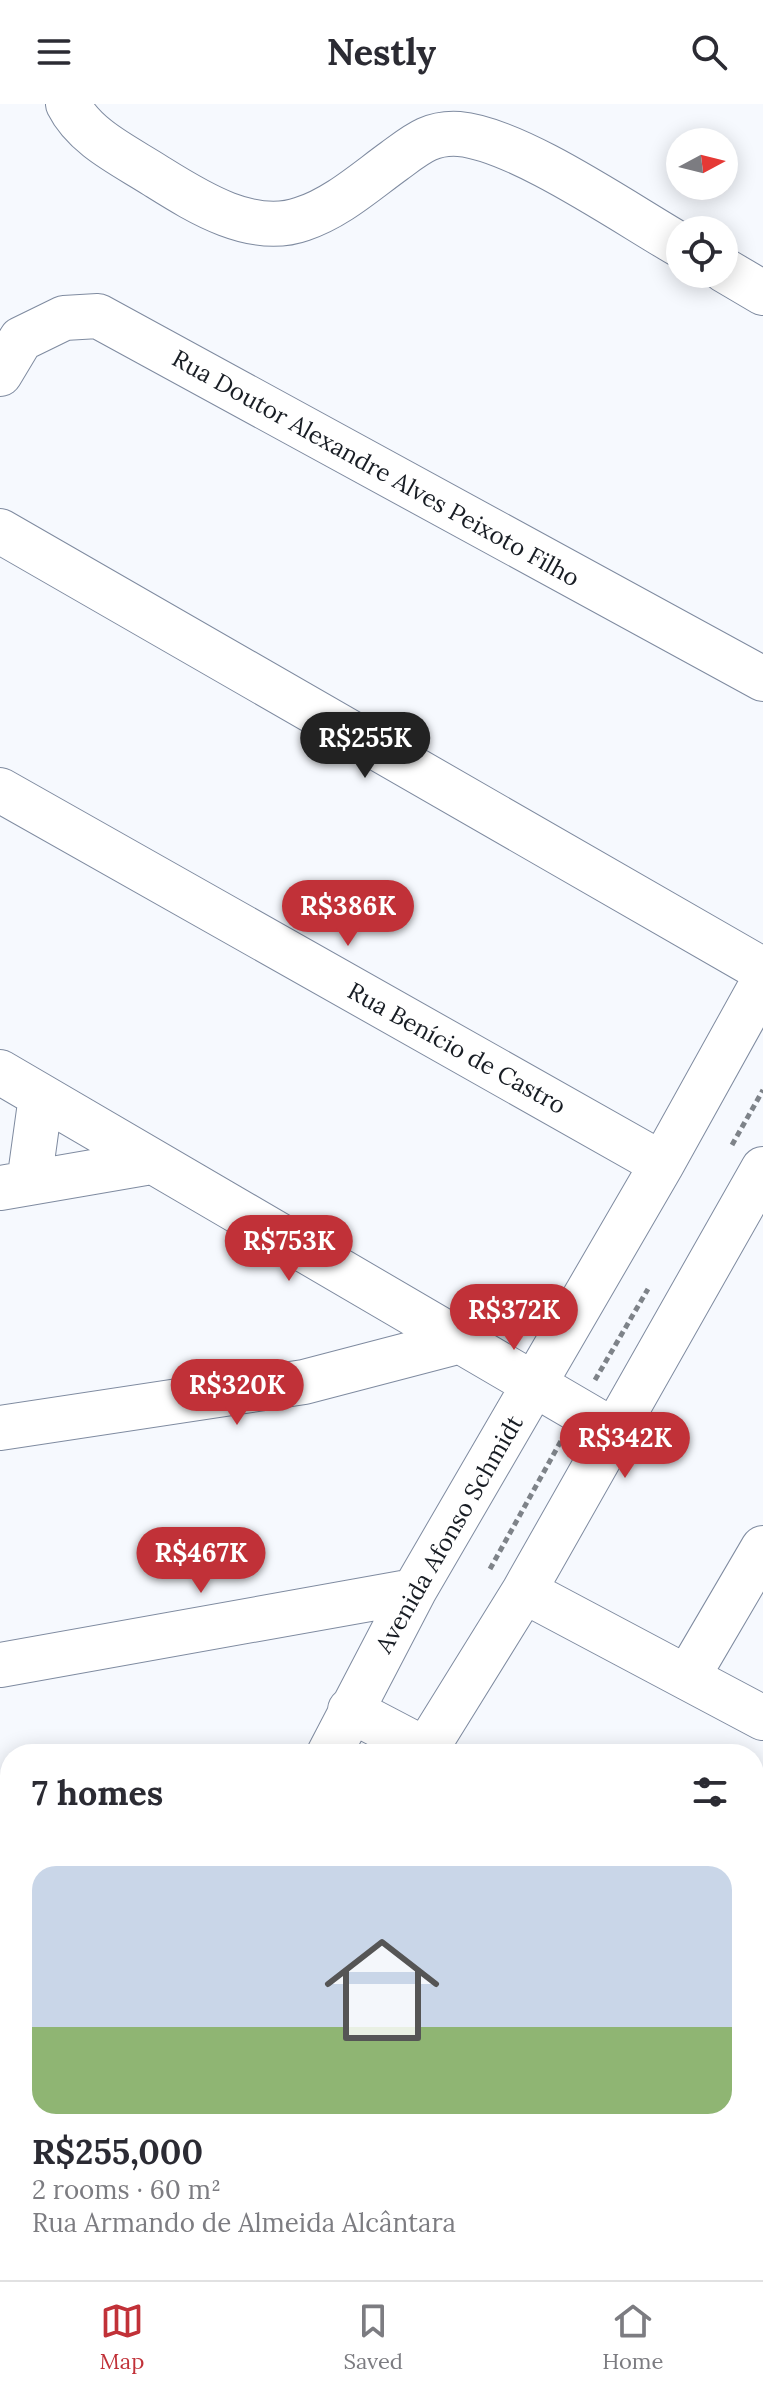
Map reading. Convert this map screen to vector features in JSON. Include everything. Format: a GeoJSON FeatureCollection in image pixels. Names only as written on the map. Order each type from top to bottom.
{"type":"FeatureCollection","features":[{"type":"Feature","properties":{"kind":"street"},"geometry":{"type":"LineString","coordinates":[[68,104],[75,118],[108,146],[203,205],[257,222],[299,221],[327,208],[429,135],[461,134],[516,151],[666,237]]}},
{"type":"Feature","properties":{"kind":"street"},"geometry":{"type":"LineString","coordinates":[[738,278],[763,293]]}},
{"type":"Feature","properties":{"kind":"street","name":"Rua Doutor Alexandre Alves Peixoto Filho"},"geometry":{"type":"LineString","coordinates":[[0,374],[21,339],[64,318],[98,316],[763,679]]}},
{"type":"Feature","properties":{"kind":"street"},"geometry":{"type":"LineString","coordinates":[[0,531],[763,970]]}},
{"type":"Feature","properties":{"kind":"street","name":"Rua Benício de Castro"},"geometry":{"type":"LineString","coordinates":[[0,790],[662,1164]]}},
{"type":"Feature","properties":{"kind":"street","name":"Avenida Afonso Schmidt"},"geometry":{"type":"LineString","coordinates":[[334,1744],[414,1591],[662,1164],[763,982]]}},
{"type":"Feature","properties":{"kind":"street"},"geometry":{"type":"LineString","coordinates":[[0,1072],[457,1342],[614,1431]]}},
{"type":"Feature","properties":{"kind":"street"},"geometry":{"type":"LineString","coordinates":[[41,1096],[14,1186],[151,1162]]}},
{"type":"Feature","properties":{"kind":"street"},"geometry":{"type":"LineString","coordinates":[[432,1744],[524,1591],[763,1169]]}},
{"type":"Feature","properties":{"kind":"street"},"geometry":{"type":"LineString","coordinates":[[0,1428],[304,1382],[457,1342]]}},
{"type":"Feature","properties":{"kind":"street"},"geometry":{"type":"LineString","coordinates":[[688,1676],[763,1548]]}},
{"type":"Feature","properties":{"kind":"street"},"geometry":{"type":"LineString","coordinates":[[0,1665],[414,1591]]}},
{"type":"Feature","properties":{"kind":"street"},"geometry":{"type":"LineString","coordinates":[[524,1591],[763,1718]]}},
{"type":"Feature","properties":{"kind":"street"},"geometry":{"type":"LineString","coordinates":[[350,1710],[412,1744]]}}]}
